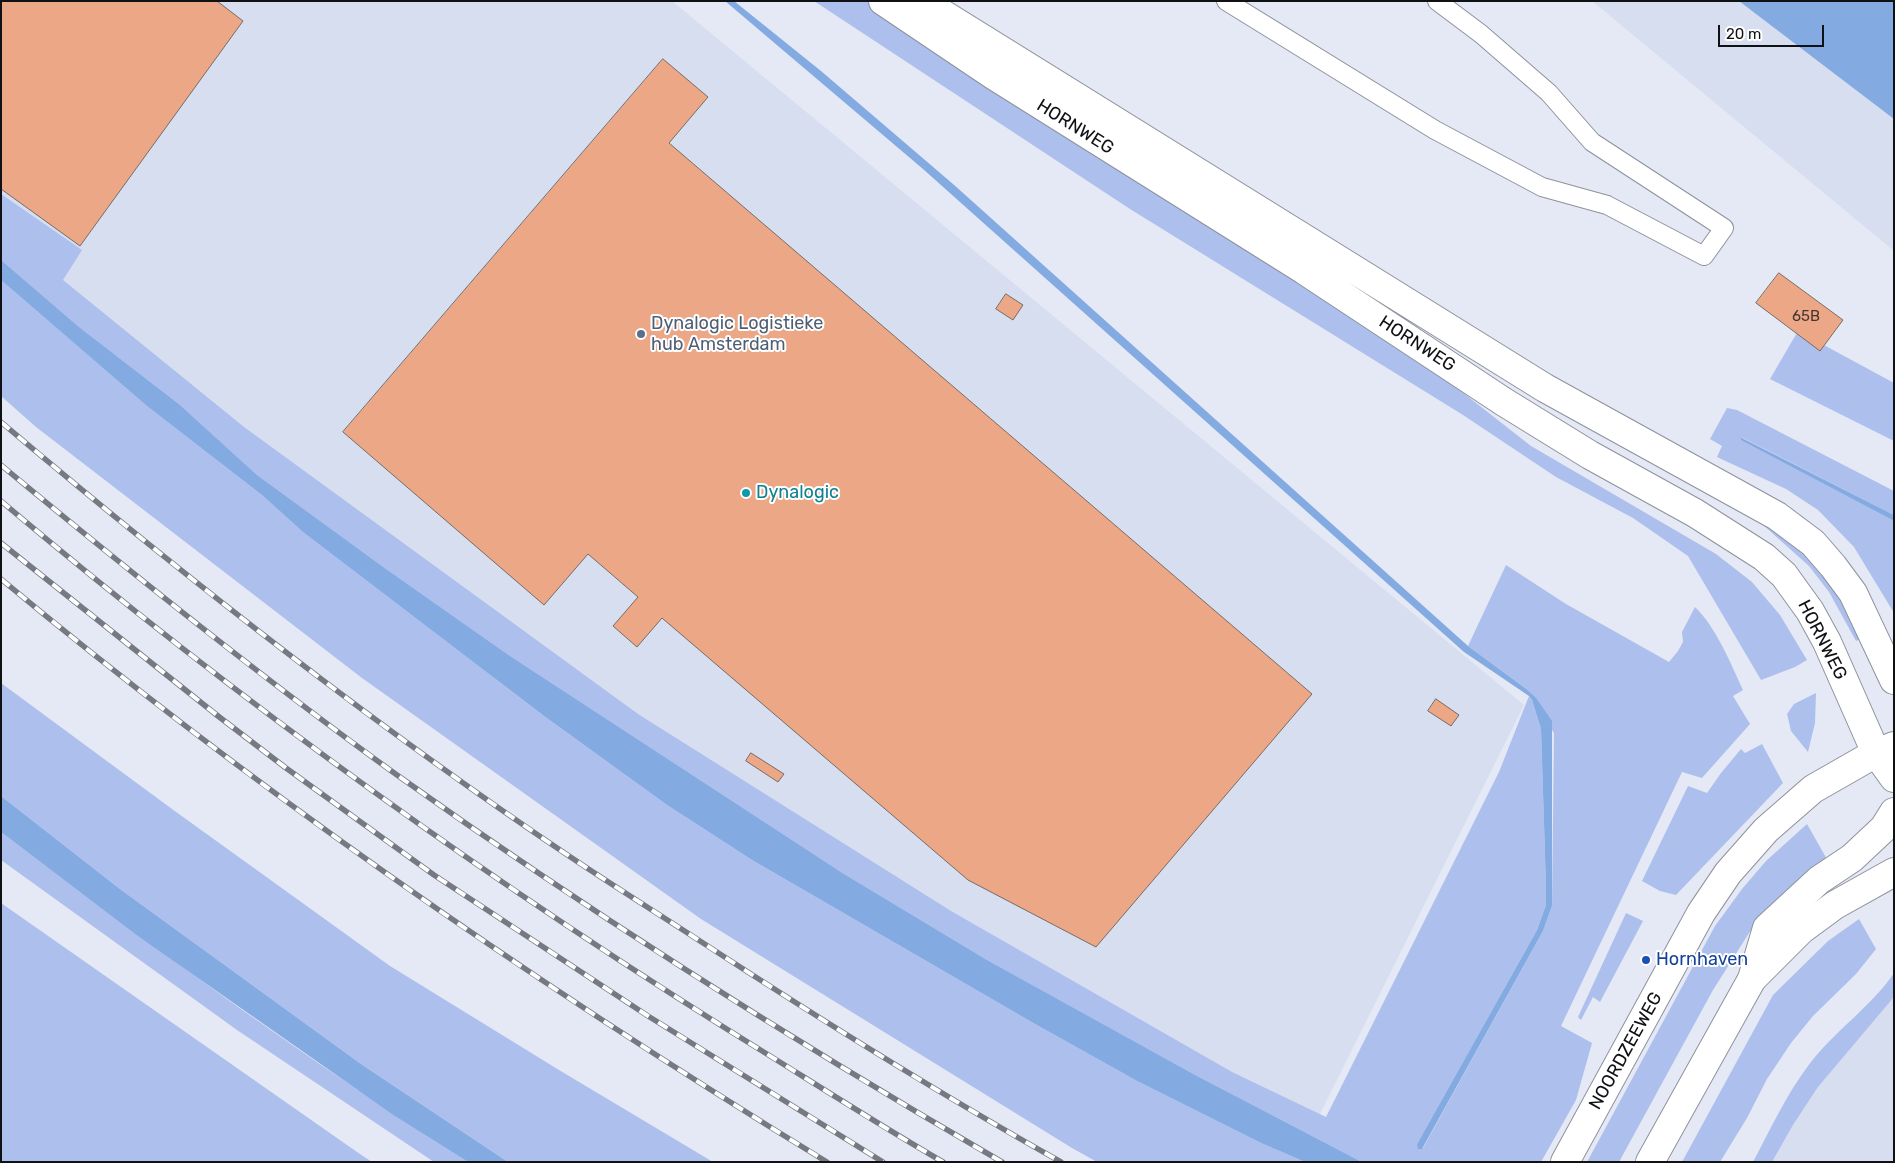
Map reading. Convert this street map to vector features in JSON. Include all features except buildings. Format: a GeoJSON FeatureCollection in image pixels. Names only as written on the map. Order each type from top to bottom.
{"type":"FeatureCollection","features":[{"type":"Feature","properties":{"kind":"street","name":"HORNWEG"},"geometry":{"type":"LineString","coordinates":[[882,1],[993,75],[1304,270],[1504,402],[1590,455],[1695,513],[1764,557],[1784,575],[1824,635],[1885,750]]}},
{"type":"Feature","properties":{"kind":"street","name":"HORNWEG"},"geometry":{"type":"LineString","coordinates":[[922,1],[1545,388],[1777,516],[1813,543],[1833,566],[1853,594],[1892,670]]}},
{"type":"Feature","properties":{"kind":"street"},"geometry":{"type":"LineString","coordinates":[[1885,750],[1894,778]]}},
{"type":"Feature","properties":{"kind":"street","name":"NOORDZEEWEG"},"geometry":{"type":"LineString","coordinates":[[1566,1162],[1701,914],[1728,873],[1766,830],[1813,789],[1885,750]]}},
{"type":"Feature","properties":{"kind":"street"},"geometry":{"type":"LineString","coordinates":[[1650,1162],[1752,979],[1767,928],[1819,880],[1852,858],[1884,828],[1894,812]]}},
{"type":"Feature","properties":{"kind":"street"},"geometry":{"type":"LineString","coordinates":[[1752,979],[1808,925],[1835,905],[1894,872]]}},
{"type":"Feature","properties":{"kind":"lane"},"geometry":{"type":"LineString","coordinates":[[1226,1],[1435,130],[1542,187],[1607,205],[1704,256],[1724,228],[1592,142],[1549,93],[1481,34],[1437,1]]}},
{"type":"Feature","properties":{"kind":"shaded area"},"geometry":{"type":"Polygon","coordinates":[[[1,1],[672,1],[1524,705],[1309,1136],[913,953],[226,502],[1,283],[1,1]]]}},
{"type":"Feature","properties":{"kind":"shaded area"},"geometry":{"type":"Polygon","coordinates":[[[725,1],[734,1],[821,71],[953,184],[1468,646],[1525,688],[1536,698],[1552,721],[1552,906],[1543,931],[1422,1149],[1418,1149],[1417,1144],[1537,930],[1546,905],[1541,729],[1532,700],[1529,696],[1464,652],[923,169],[725,1]]]}},
{"type":"Feature","properties":{"kind":"shaded area"},"geometry":{"type":"Polygon","coordinates":[[[814,1],[875,1],[1439,374],[1531,446],[1716,554],[1752,582],[1780,615],[1807,660],[1795,667],[1761,680],[1688,556],[1633,518],[1556,477],[1463,415],[1130,209],[814,1]]]}},
{"type":"Feature","properties":{"kind":"shaded area"},"geometry":{"type":"Polygon","coordinates":[[[1592,1],[1894,1],[1894,251],[1592,1]]]}},
{"type":"Feature","properties":{"kind":"shaded area"},"geometry":{"type":"Polygon","coordinates":[[[1739,1],[1894,1],[1894,119],[1739,1]]]}},
{"type":"Feature","properties":{"kind":"shaded area"},"geometry":{"type":"Polygon","coordinates":[[[1,194],[82,250],[63,280],[244,427],[638,714],[951,911],[1232,1072],[1326,1117],[1499,772],[1529,696],[1541,729],[1546,905],[1537,930],[1417,1144],[1419,1149],[1423,1148],[1543,931],[1552,906],[1554,733],[1525,688],[1468,646],[1506,565],[1566,604],[1669,662],[1683,642],[1682,632],[1695,607],[1703,615],[1716,635],[1743,690],[1733,696],[1750,724],[1702,778],[1682,772],[1561,1026],[1592,1043],[1576,1100],[1541,1162],[1362,1162],[1197,1076],[987,960],[844,874],[510,656],[386,569],[257,475],[180,405],[79,327],[1,260],[1,194]]]}},
{"type":"Feature","properties":{"kind":"shaded area"},"geometry":{"type":"Polygon","coordinates":[[[1,260],[79,327],[180,405],[257,475],[510,656],[844,874],[987,960],[1197,1076],[1362,1162],[1305,1162],[1261,1143],[1137,1081],[752,860],[667,805],[544,716],[303,532],[262,495],[147,406],[1,280],[1,260]]]}},
{"type":"Feature","properties":{"kind":"shaded area"},"geometry":{"type":"Polygon","coordinates":[[[1,280],[147,406],[262,495],[303,532],[544,716],[667,805],[752,860],[1035,1024],[1137,1081],[1261,1143],[1305,1162],[1097,1162],[701,919],[362,678],[36,427],[1,396],[1,280]]]}},
{"type":"Feature","properties":{"kind":"shaded area"},"geometry":{"type":"Polygon","coordinates":[[[1798,331],[1894,383],[1894,441],[1770,379],[1798,331]]]}},
{"type":"Feature","properties":{"kind":"shaded area"},"geometry":{"type":"Polygon","coordinates":[[[1727,408],[1737,410],[1894,491],[1894,515],[1741,437],[1740,439],[1894,521],[1894,613],[1854,547],[1818,510],[1786,489],[1717,457],[1722,446],[1710,439],[1727,408]]]}},
{"type":"Feature","properties":{"kind":"shaded area"},"geometry":{"type":"Polygon","coordinates":[[[1740,437],[1894,515],[1894,521],[1741,440],[1740,437]]]}},
{"type":"Feature","properties":{"kind":"shaded area"},"geometry":{"type":"Polygon","coordinates":[[[1766,517],[1817,560],[1865,637],[1856,641],[1829,592],[1809,566],[1762,524],[1766,517]]]}},
{"type":"Feature","properties":{"kind":"shaded area"},"geometry":{"type":"Polygon","coordinates":[[[1,683],[390,966],[713,1162],[508,1162],[361,1064],[120,889],[1,796],[1,683]]]}},
{"type":"Feature","properties":{"kind":"shaded area"},"geometry":{"type":"Polygon","coordinates":[[[1816,693],[1815,723],[1808,752],[1791,731],[1787,714],[1794,704],[1816,693]]]}},
{"type":"Feature","properties":{"kind":"shaded area"},"geometry":{"type":"Polygon","coordinates":[[[1762,744],[1783,783],[1676,895],[1660,891],[1642,881],[1688,786],[1707,793],[1741,749],[1745,753],[1762,744]]]}},
{"type":"Feature","properties":{"kind":"shaded area"},"geometry":{"type":"Polygon","coordinates":[[[1,796],[120,889],[361,1064],[508,1162],[468,1162],[392,1114],[138,936],[1,832],[1,796]]]}},
{"type":"Feature","properties":{"kind":"shaded area"},"geometry":{"type":"Polygon","coordinates":[[[1807,824],[1828,861],[1776,904],[1749,933],[1713,990],[1619,1162],[1587,1162],[1715,926],[1742,889],[1766,861],[1807,824]]]}},
{"type":"Feature","properties":{"kind":"shaded area"},"geometry":{"type":"Polygon","coordinates":[[[1,832],[231,1002],[348,1084],[468,1162],[434,1162],[237,1030],[1,860],[1,832]]]}},
{"type":"Feature","properties":{"kind":"shaded area"},"geometry":{"type":"Polygon","coordinates":[[[1,903],[357,1152],[372,1162],[1,1162],[1,903]]]}},
{"type":"Feature","properties":{"kind":"shaded area"},"geometry":{"type":"Polygon","coordinates":[[[1626,913],[1643,921],[1600,1002],[1593,997],[1581,1020],[1578,1017],[1626,913]]]}},
{"type":"Feature","properties":{"kind":"shaded area"},"geometry":{"type":"Polygon","coordinates":[[[1859,919],[1876,949],[1856,974],[1813,1016],[1791,1043],[1767,1079],[1747,1118],[1720,1162],[1682,1162],[1773,995],[1828,941],[1859,919]]]}},
{"type":"Feature","properties":{"kind":"shaded area"},"geometry":{"type":"Polygon","coordinates":[[[1894,973],[1894,997],[1818,1087],[1772,1162],[1753,1162],[1785,1101],[1808,1066],[1829,1042],[1874,998],[1894,973]]]}},
{"type":"Feature","properties":{"kind":"shaded area"},"geometry":{"type":"Polygon","coordinates":[[[1894,997],[1894,1162],[1772,1162],[1818,1087],[1894,997]]]}},
{"type":"Feature","properties":{"kind":"railway"},"geometry":{"type":"LineString","coordinates":[[1,422],[208,592],[350,701],[495,805],[602,878],[834,1027],[1061,1162]]}},
{"type":"Feature","properties":{"kind":"railway"},"geometry":{"type":"LineString","coordinates":[[1,465],[98,545],[246,662],[346,738],[470,827],[695,976],[1002,1162]]}},
{"type":"Feature","properties":{"kind":"railway"},"geometry":{"type":"LineString","coordinates":[[1,501],[187,652],[378,795],[475,863],[674,996],[943,1162]]}},
{"type":"Feature","properties":{"kind":"railway"},"geometry":{"type":"LineString","coordinates":[[1,543],[218,716],[286,768],[434,875],[648,1016],[883,1162]]}},
{"type":"Feature","properties":{"kind":"railway"},"geometry":{"type":"LineString","coordinates":[[1,579],[99,659],[199,736],[404,886],[613,1027],[827,1162]]}},
{"type":"Feature","properties":{"kind":"place","name":"Dynalogic Logistieke hub Amsterdam"},"geometry":{"type":"Point","coordinates":[641,334]}},
{"type":"Feature","properties":{"kind":"place","name":"Dynalogic"},"geometry":{"type":"Point","coordinates":[746,493]}},
{"type":"Feature","properties":{"kind":"place","name":"Hornhaven"},"geometry":{"type":"Point","coordinates":[1646,960]}}]}
